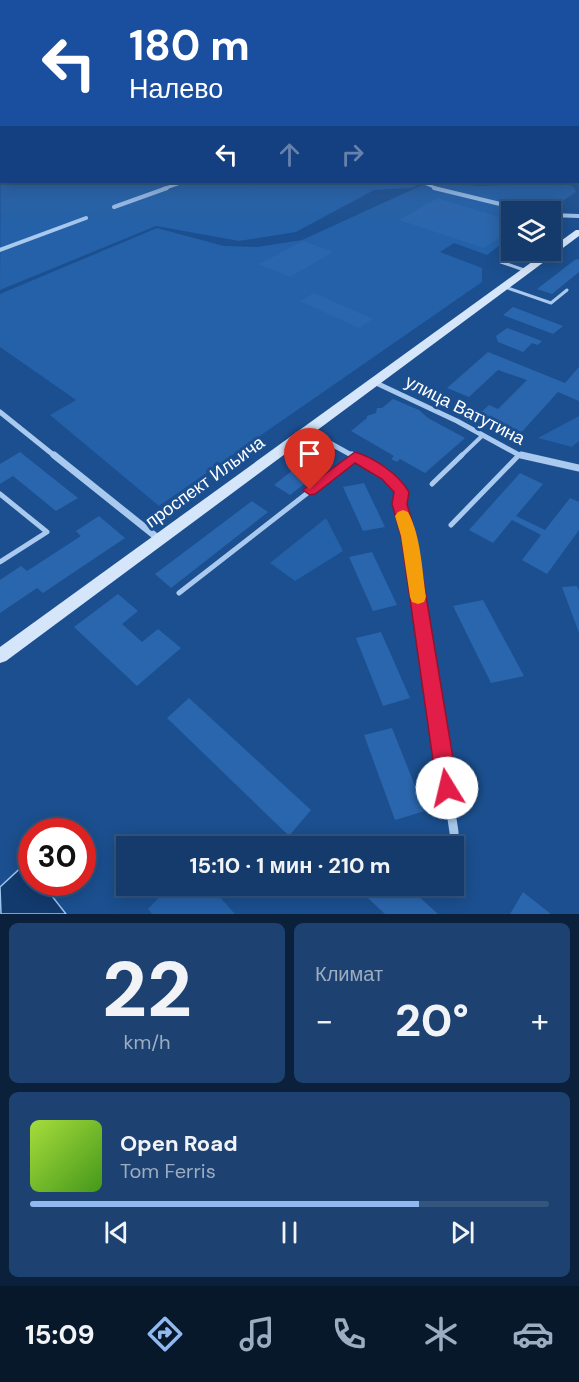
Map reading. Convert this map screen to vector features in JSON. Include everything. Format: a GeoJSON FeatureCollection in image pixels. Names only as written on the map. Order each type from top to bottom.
{"type":"FeatureCollection","features":[{"type":"Feature","properties":{"kind":"main road","name":"проспект Ильича"},"geometry":{"type":"LineString","coordinates":[[0,656],[579,232]]}},
{"type":"Feature","properties":{"kind":"street"},"geometry":{"type":"LineString","coordinates":[[114,207],[180,183]]}},
{"type":"Feature","properties":{"kind":"street"},"geometry":{"type":"LineString","coordinates":[[424,183],[437,189],[501,204]]}},
{"type":"Feature","properties":{"kind":"street"},"geometry":{"type":"LineString","coordinates":[[561,215],[579,216]]}},
{"type":"Feature","properties":{"kind":"street"},"geometry":{"type":"LineString","coordinates":[[0,250],[86,218]]}},
{"type":"Feature","properties":{"kind":"street","name":"улица Ватутина"},"geometry":{"type":"LineString","coordinates":[[374,382],[457,421],[519,455],[579,468]]}},
{"type":"Feature","properties":{"kind":"street"},"geometry":{"type":"LineString","coordinates":[[0,412],[160,539]]}},
{"type":"Feature","properties":{"kind":"street"},"geometry":{"type":"LineString","coordinates":[[308,431],[387,475],[402,492],[399,504],[409,536],[454,836]]}},
{"type":"Feature","properties":{"kind":"lane"},"geometry":{"type":"LineString","coordinates":[[503,261],[501,262],[527,271]]}},
{"type":"Feature","properties":{"kind":"lane"},"geometry":{"type":"LineString","coordinates":[[505,287],[551,303],[567,290]]}},
{"type":"Feature","properties":{"kind":"lane"},"geometry":{"type":"LineString","coordinates":[[432,484],[482,436]]}},
{"type":"Feature","properties":{"kind":"lane"},"geometry":{"type":"LineString","coordinates":[[451,525],[519,455]]}},
{"type":"Feature","properties":{"kind":"lane"},"geometry":{"type":"LineString","coordinates":[[179,593],[355,456]]}},
{"type":"Feature","properties":{"kind":"lane"},"geometry":{"type":"LineString","coordinates":[[0,494],[47,532],[0,562]]}},
{"type":"Feature","properties":{"kind":"shaded area"},"geometry":{"type":"Polygon","coordinates":[[[1,183],[422,183],[412,188],[374,190],[296,232],[239,241],[156,226],[0,290],[1,183]]]}},
{"type":"Feature","properties":{"kind":"shaded area"},"geometry":{"type":"Polygon","coordinates":[[[427,183],[481,186],[561,183],[573,186],[576,192],[561,202],[501,201],[501,244],[487,255],[454,243],[440,252],[482,268],[482,282],[159,506],[50,415],[76,400],[0,347],[0,294],[157,228],[224,246],[257,247],[302,240],[427,183]]]}},
{"type":"Feature","properties":{"kind":"shaded area"},"geometry":{"type":"Polygon","coordinates":[[[579,416],[579,441],[572,447],[538,438],[579,416]]]}},
{"type":"Feature","properties":{"kind":"shaded area"},"geometry":{"type":"Polygon","coordinates":[[[326,518],[343,551],[295,581],[270,563],[326,518]]]}},
{"type":"Feature","properties":{"kind":"shaded area"},"geometry":{"type":"Polygon","coordinates":[[[18,870],[18,896],[52,896],[66,914],[1,914],[0,887],[18,870]]]}},
{"type":"Feature","properties":{"kind":"shaded area"},"geometry":{"type":"Polygon","coordinates":[[[160,896],[219,896],[235,914],[152,914],[148,909],[160,896]]]}},
{"type":"Feature","properties":{"kind":"building"},"geometry":{"type":"Polygon","coordinates":[[[437,198],[501,218],[501,237],[484,248],[399,220],[437,198]]]}},
{"type":"Feature","properties":{"kind":"building"},"geometry":{"type":"Polygon","coordinates":[[[303,241],[333,252],[290,277],[259,264],[303,241]]]}},
{"type":"Feature","properties":{"kind":"building"},"geometry":{"type":"Polygon","coordinates":[[[576,259],[579,260],[579,272],[552,294],[537,289],[576,259]]]}},
{"type":"Feature","properties":{"kind":"building"},"geometry":{"type":"Polygon","coordinates":[[[314,293],[373,319],[359,328],[300,301],[314,293]]]}},
{"type":"Feature","properties":{"kind":"building"},"geometry":{"type":"Polygon","coordinates":[[[513,307],[563,326],[553,334],[503,315],[513,307]]]}},
{"type":"Feature","properties":{"kind":"building"},"geometry":{"type":"Polygon","coordinates":[[[507,328],[542,341],[538,345],[532,343],[523,352],[498,342],[496,336],[507,328]]]}},
{"type":"Feature","properties":{"kind":"building"},"geometry":{"type":"Polygon","coordinates":[[[488,352],[565,383],[579,367],[579,401],[558,392],[518,436],[476,417],[489,405],[498,409],[527,380],[498,370],[469,397],[447,388],[488,352]]]}},
{"type":"Feature","properties":{"kind":"building"},"geometry":{"type":"Polygon","coordinates":[[[393,399],[419,410],[428,418],[465,438],[425,473],[400,459],[397,462],[391,459],[394,456],[351,431],[367,416],[376,413],[377,408],[382,408],[393,399]]]}},
{"type":"Feature","properties":{"kind":"building"},"geometry":{"type":"Polygon","coordinates":[[[20,452],[78,498],[56,511],[13,476],[0,484],[0,464],[20,452]]]}},
{"type":"Feature","properties":{"kind":"building"},"geometry":{"type":"Polygon","coordinates":[[[313,454],[330,464],[290,495],[274,485],[313,454]]]}},
{"type":"Feature","properties":{"kind":"building"},"geometry":{"type":"Polygon","coordinates":[[[520,473],[543,484],[516,516],[545,530],[570,498],[579,502],[579,530],[547,574],[522,560],[541,535],[512,520],[493,543],[469,530],[520,473]]]}},
{"type":"Feature","properties":{"kind":"building"},"geometry":{"type":"Polygon","coordinates":[[[364,483],[385,527],[363,531],[343,487],[364,483]]]}},
{"type":"Feature","properties":{"kind":"building"},"geometry":{"type":"Polygon","coordinates":[[[252,501],[268,512],[171,588],[155,574],[252,501]]]}},
{"type":"Feature","properties":{"kind":"building"},"geometry":{"type":"Polygon","coordinates":[[[99,516],[125,538],[43,593],[37,588],[0,613],[0,580],[21,566],[27,571],[81,536],[76,531],[99,516]]]}},
{"type":"Feature","properties":{"kind":"building"},"geometry":{"type":"Polygon","coordinates":[[[372,552],[397,605],[373,611],[349,557],[372,552]]]}},
{"type":"Feature","properties":{"kind":"building"},"geometry":{"type":"Polygon","coordinates":[[[577,586],[579,591],[579,633],[562,587],[577,586]]]}},
{"type":"Feature","properties":{"kind":"building"},"geometry":{"type":"Polygon","coordinates":[[[118,594],[138,611],[122,624],[142,642],[158,629],[181,648],[137,686],[74,627],[118,594]]]}},
{"type":"Feature","properties":{"kind":"building"},"geometry":{"type":"Polygon","coordinates":[[[483,600],[524,676],[491,683],[453,606],[483,600]]]}},
{"type":"Feature","properties":{"kind":"building"},"geometry":{"type":"Polygon","coordinates":[[[381,632],[410,698],[383,706],[356,638],[381,632]]]}},
{"type":"Feature","properties":{"kind":"building"},"geometry":{"type":"Polygon","coordinates":[[[189,698],[311,810],[289,836],[167,718],[189,698]]]}},
{"type":"Feature","properties":{"kind":"building"},"geometry":{"type":"Polygon","coordinates":[[[392,728],[425,811],[395,820],[364,735],[392,728]]]}},
{"type":"Feature","properties":{"kind":"building"},"geometry":{"type":"Polygon","coordinates":[[[523,892],[551,914],[510,914],[523,892]]]}},
{"type":"Feature","properties":{"kind":"building"},"geometry":{"type":"Polygon","coordinates":[[[366,896],[418,896],[438,914],[385,914],[366,896]]]}},
{"type":"Feature","properties":{"kind":"slow traffic"},"geometry":{"type":"LineString","coordinates":[[403,516],[409,536],[418,597]]}},
{"type":"Feature","properties":{"kind":"route"},"geometry":{"type":"LineString","coordinates":[[310,490],[355,456],[387,475],[402,492],[399,504],[409,536],[447,788]]}}]}
